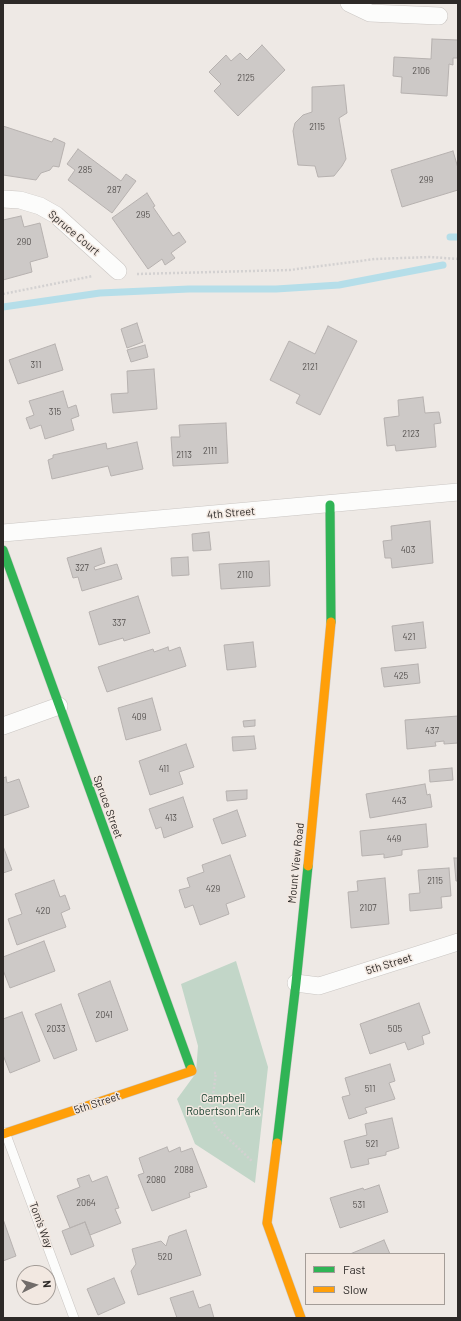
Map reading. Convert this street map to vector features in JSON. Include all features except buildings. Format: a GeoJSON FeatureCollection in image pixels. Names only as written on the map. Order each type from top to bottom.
{"type":"FeatureCollection","features":[{"type":"Feature","properties":{"kind":"street"},"geometry":{"type":"LineString","coordinates":[[349,3],[370,13],[439,16]]}},
{"type":"Feature","properties":{"kind":"street","name":"Spruce Court"},"geometry":{"type":"LineString","coordinates":[[3,199],[20,200],[33,204],[56,215],[118,271]]}},
{"type":"Feature","properties":{"kind":"street","name":"4th Street"},"geometry":{"type":"LineString","coordinates":[[3,533],[330,505],[458,492]]}},
{"type":"Feature","properties":{"kind":"street","name":"Mount View Road"},"geometry":{"type":"LineString","coordinates":[[301,1318],[267,1223],[296,983],[331,628],[330,505]]}},
{"type":"Feature","properties":{"kind":"street","name":"Spruce Street"},"geometry":{"type":"LineString","coordinates":[[3,550],[192,1071]]}},
{"type":"Feature","properties":{"kind":"street"},"geometry":{"type":"LineString","coordinates":[[3,726],[59,706]]}},
{"type":"Feature","properties":{"kind":"street","name":"5th Street"},"geometry":{"type":"LineString","coordinates":[[296,983],[319,986],[458,942]]}},
{"type":"Feature","properties":{"kind":"street","name":"5th Street"},"geometry":{"type":"LineString","coordinates":[[4,1131],[192,1071]]}},
{"type":"Feature","properties":{"kind":"lane","name":"Tom's Way"},"geometry":{"type":"LineString","coordinates":[[4,1131],[74,1318]]}},
{"type":"Feature","properties":{"kind":"path"},"geometry":{"type":"LineString","coordinates":[[3,294],[59,281],[118,271],[140,275],[167,272],[290,270],[374,259],[430,257],[458,259]]}},
{"type":"Feature","properties":{"kind":"path"},"geometry":{"type":"LineString","coordinates":[[192,1071],[216,1073],[211,1109],[213,1120],[217,1128],[272,1179]]}},
{"type":"Feature","properties":{"kind":"green space","name":"Campbell Robertson Park"},"geometry":{"type":"Polygon","coordinates":[[[236,961],[268,1067],[255,1183],[195,1144],[177,1099],[196,1073],[198,1046],[181,984],[236,961]]]}},
{"type":"Feature","properties":{"kind":"waterway"},"geometry":{"type":"LineString","coordinates":[[450,237],[458,237]]}},
{"type":"Feature","properties":{"kind":"waterway"},"geometry":{"type":"LineString","coordinates":[[3,307],[100,293],[189,289],[276,289],[339,285],[443,265]]}},
{"type":"Feature","properties":{"kind":"traffic: fast"},"geometry":{"type":"LineString","coordinates":[[330,505],[331,622]]}},
{"type":"Feature","properties":{"kind":"traffic: fast"},"geometry":{"type":"LineString","coordinates":[[3,550],[191,1069]]}},
{"type":"Feature","properties":{"kind":"traffic: fast"},"geometry":{"type":"LineString","coordinates":[[277,1143],[308,866]]}},
{"type":"Feature","properties":{"kind":"traffic: slow"},"geometry":{"type":"LineString","coordinates":[[308,866],[331,622]]}},
{"type":"Feature","properties":{"kind":"traffic: slow"},"geometry":{"type":"LineString","coordinates":[[3,1134],[192,1071],[191,1069]]}},
{"type":"Feature","properties":{"kind":"traffic: slow"},"geometry":{"type":"LineString","coordinates":[[277,1143],[267,1223],[301,1318]]}}]}
